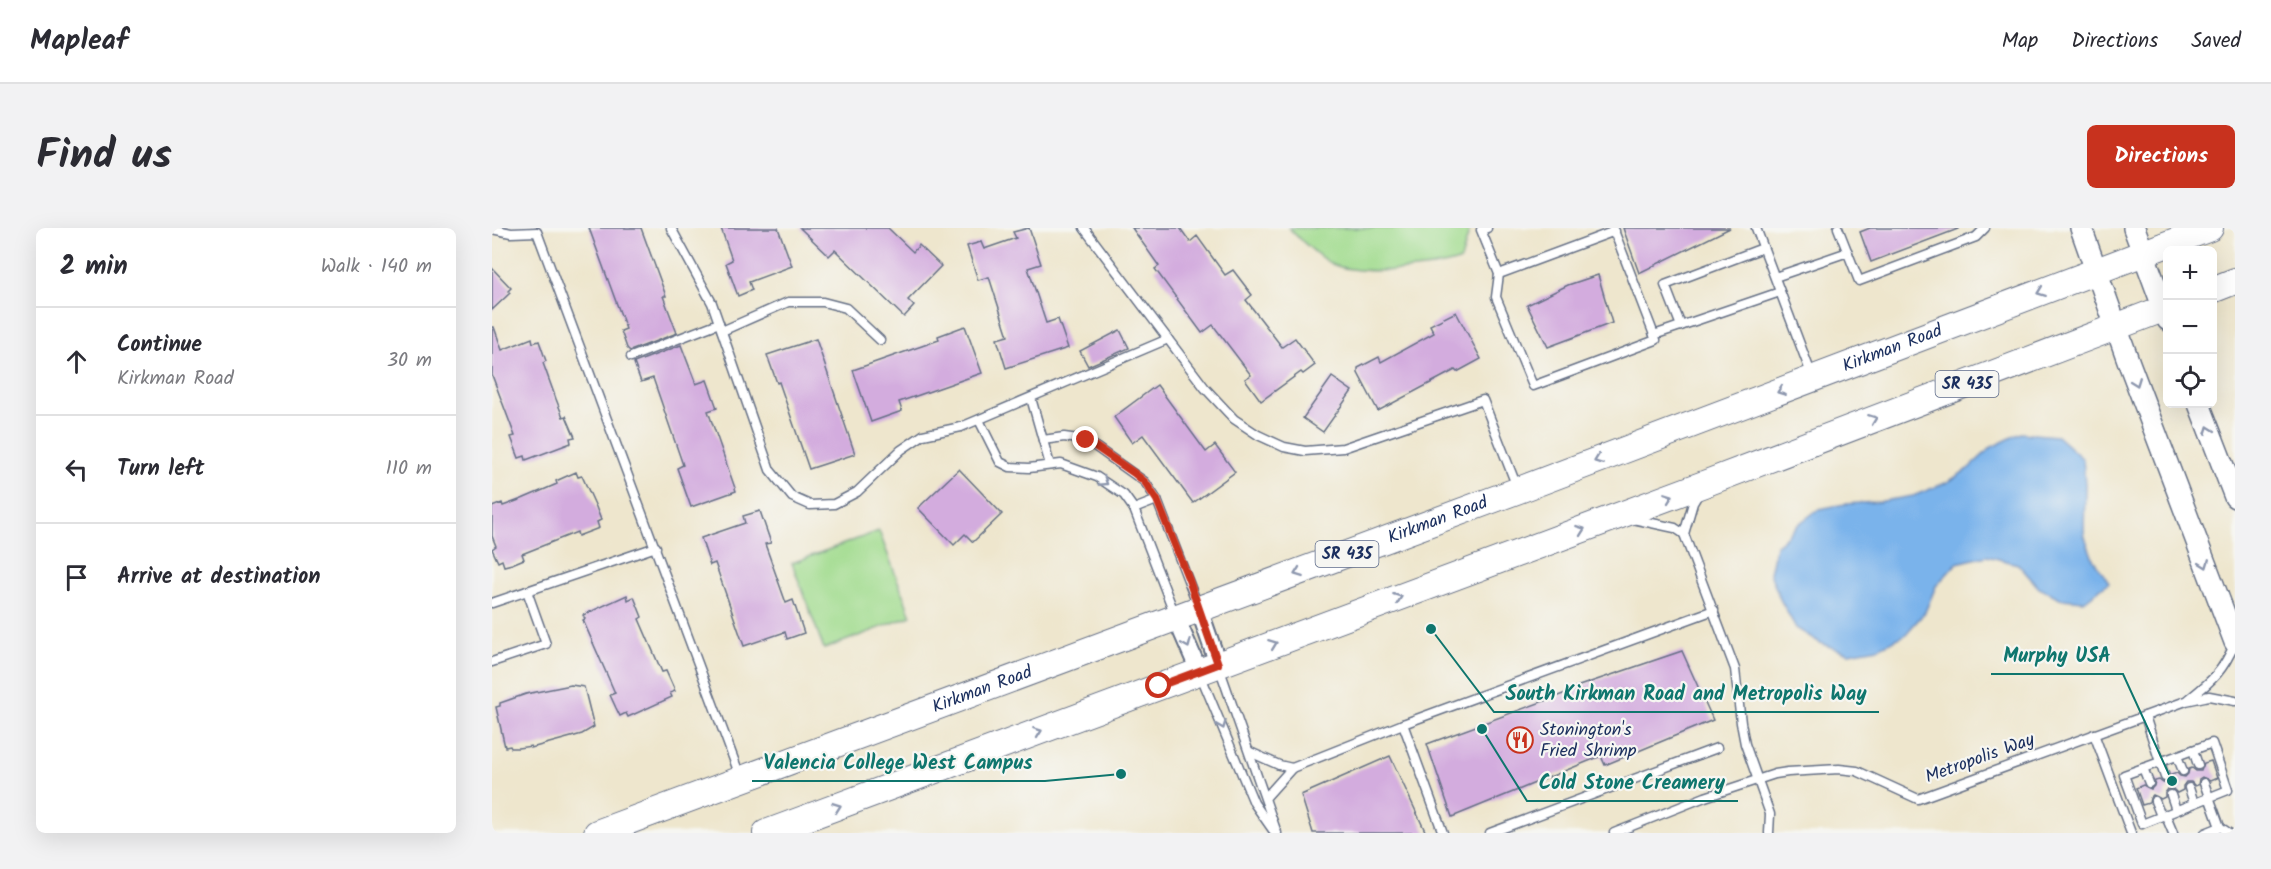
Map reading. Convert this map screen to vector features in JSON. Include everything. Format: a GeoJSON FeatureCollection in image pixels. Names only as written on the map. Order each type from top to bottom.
{"type":"FeatureCollection","features":[{"type":"Feature","properties":{"kind":"main road","name":"Kirkman Road"},"geometry":{"type":"LineString","coordinates":[[597,833],[1518,490],[2210,228]]}},
{"type":"Feature","properties":{"kind":"main road"},"geometry":{"type":"LineString","coordinates":[[2217,288],[2235,281]]}},
{"type":"Feature","properties":{"kind":"main road","name":"SR 435"},"geometry":{"type":"LineString","coordinates":[[766,833],[1704,484],[2116,327],[2163,313]]}},
{"type":"Feature","properties":{"kind":"street"},"geometry":{"type":"LineString","coordinates":[[2081,228],[2235,642]]}},
{"type":"Feature","properties":{"kind":"street"},"geometry":{"type":"LineString","coordinates":[[2134,228],[2163,304]]}},
{"type":"Feature","properties":{"kind":"street"},"geometry":{"type":"LineString","coordinates":[[2201,408],[2235,497]]}},
{"type":"Feature","properties":{"kind":"street"},"geometry":{"type":"LineString","coordinates":[[1187,613],[1209,668]]}},
{"type":"Feature","properties":{"kind":"street"},"geometry":{"type":"LineString","coordinates":[[1187,613],[1209,668]]}},
{"type":"Feature","properties":{"kind":"lane"},"geometry":{"type":"LineString","coordinates":[[671,228],[712,303],[770,470],[792,497],[810,505],[834,504],[857,492],[901,450],[922,435],[961,427],[979,420],[1168,339]]}},
{"type":"Feature","properties":{"kind":"lane"},"geometry":{"type":"LineString","coordinates":[[1084,228],[1205,388],[1234,419],[1258,435],[1284,447],[1305,451],[1343,448],[1484,400],[1518,490]]}},
{"type":"Feature","properties":{"kind":"lane"},"geometry":{"type":"LineString","coordinates":[[1487,228],[1481,230],[1499,274],[1496,297],[1533,386],[1656,340],[1614,230],[1499,274]]}},
{"type":"Feature","properties":{"kind":"lane"},"geometry":{"type":"LineString","coordinates":[[1756,228],[1813,379]]}},
{"type":"Feature","properties":{"kind":"lane"},"geometry":{"type":"LineString","coordinates":[[1838,228],[1859,280],[1976,237],[1985,228]]}},
{"type":"Feature","properties":{"kind":"lane"},"geometry":{"type":"LineString","coordinates":[[492,229],[511,233],[537,232],[741,779]]}},
{"type":"Feature","properties":{"kind":"lane"},"geometry":{"type":"LineString","coordinates":[[1682,326],[1665,285],[1763,248]]}},
{"type":"Feature","properties":{"kind":"lane"},"geometry":{"type":"LineString","coordinates":[[1775,277],[1848,252]]}},
{"type":"Feature","properties":{"kind":"lane"},"geometry":{"type":"LineString","coordinates":[[1654,335],[1780,292]]}},
{"type":"Feature","properties":{"kind":"lane"},"geometry":{"type":"LineString","coordinates":[[631,357],[788,302],[823,302],[846,308],[880,340]]}},
{"type":"Feature","properties":{"kind":"lane"},"geometry":{"type":"LineString","coordinates":[[1032,398],[1050,465]]}},
{"type":"Feature","properties":{"kind":"lane"},"geometry":{"type":"LineString","coordinates":[[979,420],[1000,462],[1010,467],[1029,468],[1061,464],[1097,477],[1124,495],[1134,509],[1187,613]]}},
{"type":"Feature","properties":{"kind":"lane"},"geometry":{"type":"LineString","coordinates":[[1043,440],[1064,438],[1086,440],[1145,482],[1157,500],[1187,613]]}},
{"type":"Feature","properties":{"kind":"lane"},"geometry":{"type":"LineString","coordinates":[[1684,534],[1694,503],[1704,484]]}},
{"type":"Feature","properties":{"kind":"lane"},"geometry":{"type":"LineString","coordinates":[[1134,509],[1157,500]]}},
{"type":"Feature","properties":{"kind":"lane"},"geometry":{"type":"LineString","coordinates":[[1614,517],[1651,522],[1675,528],[1684,534],[1736,669],[1740,723],[1770,814],[1769,833]]}},
{"type":"Feature","properties":{"kind":"lane"},"geometry":{"type":"LineString","coordinates":[[492,603],[656,547]]}},
{"type":"Feature","properties":{"kind":"lane"},"geometry":{"type":"LineString","coordinates":[[492,662],[546,644],[527,591]]}},
{"type":"Feature","properties":{"kind":"lane"},"geometry":{"type":"LineString","coordinates":[[1266,797],[1292,768],[1403,724],[1714,610]]}},
{"type":"Feature","properties":{"kind":"lane"},"geometry":{"type":"LineString","coordinates":[[2186,701],[2208,684],[2225,665],[2235,642]]}},
{"type":"Feature","properties":{"kind":"lane"},"geometry":{"type":"LineString","coordinates":[[1209,668],[1250,752],[1276,833]]}},
{"type":"Feature","properties":{"kind":"lane"},"geometry":{"type":"LineString","coordinates":[[1209,668],[1254,803],[1276,833]]}},
{"type":"Feature","properties":{"kind":"lane"},"geometry":{"type":"LineString","coordinates":[[2186,701],[2210,696],[2235,701]]}},
{"type":"Feature","properties":{"kind":"lane","name":"Metropolis Way"},"geometry":{"type":"LineString","coordinates":[[1614,833],[1705,797],[1788,772],[1839,769],[1857,771],[1917,799],[2186,701]]}},
{"type":"Feature","properties":{"kind":"lane"},"geometry":{"type":"LineString","coordinates":[[2145,716],[2165,777]]}},
{"type":"Feature","properties":{"kind":"lane"},"geometry":{"type":"LineString","coordinates":[[1403,724],[1443,833]]}},
{"type":"Feature","properties":{"kind":"lane"},"geometry":{"type":"LineString","coordinates":[[2094,734],[2131,833]]}},
{"type":"Feature","properties":{"kind":"lane"},"geometry":{"type":"LineString","coordinates":[[2212,743],[2228,790],[2142,824],[2124,775],[2177,756],[2212,743]]}},
{"type":"Feature","properties":{"kind":"lane"},"geometry":{"type":"LineString","coordinates":[[1490,833],[1717,748]]}},
{"type":"Feature","properties":{"kind":"lane"},"geometry":{"type":"LineString","coordinates":[[2193,750],[2198,765]]}},
{"type":"Feature","properties":{"kind":"lane"},"geometry":{"type":"LineString","coordinates":[[1250,752],[1279,765],[1292,768]]}},
{"type":"Feature","properties":{"kind":"lane"},"geometry":{"type":"LineString","coordinates":[[2177,756],[2183,771]]}},
{"type":"Feature","properties":{"kind":"lane"},"geometry":{"type":"LineString","coordinates":[[2143,768],[2149,783]]}},
{"type":"Feature","properties":{"kind":"lane"},"geometry":{"type":"LineString","coordinates":[[2204,783],[2220,827],[2229,833]]}},
{"type":"Feature","properties":{"kind":"lane"},"geometry":{"type":"LineString","coordinates":[[2189,788],[2194,803]]}},
{"type":"Feature","properties":{"kind":"lane"},"geometry":{"type":"LineString","coordinates":[[2171,795],[2176,810]]}},
{"type":"Feature","properties":{"kind":"lane"},"geometry":{"type":"LineString","coordinates":[[2155,801],[2173,833]]}},
{"type":"Feature","properties":{"kind":"lane"},"geometry":{"type":"LineString","coordinates":[[2205,833],[2220,827]]}},
{"type":"Feature","properties":{"kind":"green space"},"geometry":{"type":"Polygon","coordinates":[[[1289,228],[1470,228],[1461,260],[1433,267],[1377,271],[1344,268],[1332,264],[1316,253],[1289,228]]]}},
{"type":"Feature","properties":{"kind":"green space"},"geometry":{"type":"Polygon","coordinates":[[[879,531],[911,616],[824,649],[792,563],[879,531]]]}},
{"type":"Feature","properties":{"kind":"water"},"geometry":{"type":"Polygon","coordinates":[[[2021,433],[2057,436],[2083,459],[2084,534],[2093,559],[2109,582],[2084,601],[2062,599],[2039,588],[2018,564],[1987,556],[1957,563],[1936,586],[1925,612],[1905,635],[1878,648],[1849,653],[1822,644],[1796,628],[1780,599],[1770,573],[1776,546],[1800,523],[1819,509],[1913,496],[1948,482],[1968,469],[1992,447],[2021,433]]]}},
{"type":"Feature","properties":{"kind":"building"},"geometry":{"type":"Polygon","coordinates":[[[589,228],[641,228],[677,333],[630,351],[627,348],[621,331],[626,329],[589,228]]]}},
{"type":"Feature","properties":{"kind":"building"},"geometry":{"type":"Polygon","coordinates":[[[721,228],[778,228],[792,266],[749,282],[752,290],[738,296],[726,263],[732,260],[721,228]]]}},
{"type":"Feature","properties":{"kind":"building"},"geometry":{"type":"Polygon","coordinates":[[[800,228],[888,228],[913,252],[919,245],[941,266],[908,300],[914,306],[904,317],[835,250],[829,256],[800,228]]]}},
{"type":"Feature","properties":{"kind":"building"},"geometry":{"type":"Polygon","coordinates":[[[1029,228],[1041,264],[1028,268],[1046,323],[1058,319],[1068,348],[1006,368],[997,339],[1008,336],[989,277],[978,280],[967,246],[981,242],[984,249],[1016,238],[1013,232],[1029,228]]]}},
{"type":"Feature","properties":{"kind":"building"},"geometry":{"type":"Polygon","coordinates":[[[1132,228],[1180,228],[1190,242],[1197,236],[1225,275],[1233,270],[1252,295],[1246,300],[1282,347],[1295,338],[1315,365],[1303,374],[1301,372],[1261,401],[1245,379],[1251,375],[1213,325],[1202,333],[1155,269],[1159,266],[1132,228]]]}},
{"type":"Feature","properties":{"kind":"building"},"geometry":{"type":"Polygon","coordinates":[[[1623,228],[1730,228],[1639,273],[1623,228]]]}},
{"type":"Feature","properties":{"kind":"building"},"geometry":{"type":"Polygon","coordinates":[[[1870,228],[1958,229],[1871,262],[1860,232],[1870,228]]]}},
{"type":"Feature","properties":{"kind":"building"},"geometry":{"type":"Polygon","coordinates":[[[492,268],[511,288],[508,291],[510,293],[492,310],[492,268]]]}},
{"type":"Feature","properties":{"kind":"building"},"geometry":{"type":"Polygon","coordinates":[[[1598,275],[1612,323],[1548,347],[1527,305],[1568,285],[1598,275]]]}},
{"type":"Feature","properties":{"kind":"building"},"geometry":{"type":"Polygon","coordinates":[[[1456,312],[1481,359],[1457,372],[1455,370],[1378,411],[1358,373],[1358,368],[1379,357],[1381,362],[1434,333],[1430,325],[1456,312]]]}},
{"type":"Feature","properties":{"kind":"building"},"geometry":{"type":"Polygon","coordinates":[[[965,326],[982,373],[899,402],[902,411],[871,422],[853,370],[939,340],[938,336],[965,326]]]}},
{"type":"Feature","properties":{"kind":"building"},"geometry":{"type":"Polygon","coordinates":[[[492,327],[494,327],[502,350],[532,338],[533,343],[539,341],[546,361],[543,363],[556,399],[575,437],[570,438],[571,443],[526,460],[525,456],[519,458],[511,437],[515,436],[492,375],[492,327]]]}},
{"type":"Feature","properties":{"kind":"building"},"geometry":{"type":"Polygon","coordinates":[[[1120,330],[1129,348],[1088,366],[1080,351],[1120,330]]]}},
{"type":"Feature","properties":{"kind":"building"},"geometry":{"type":"Polygon","coordinates":[[[816,339],[855,454],[809,469],[779,382],[777,383],[767,355],[816,339]]]}},
{"type":"Feature","properties":{"kind":"building"},"geometry":{"type":"Polygon","coordinates":[[[681,345],[696,384],[707,380],[717,408],[708,411],[736,491],[691,507],[677,468],[683,465],[653,378],[641,382],[634,363],[681,345]]]}},
{"type":"Feature","properties":{"kind":"building"},"geometry":{"type":"Polygon","coordinates":[[[1332,377],[1352,391],[1323,432],[1303,418],[1332,377]]]}},
{"type":"Feature","properties":{"kind":"building"},"geometry":{"type":"Polygon","coordinates":[[[1157,385],[1206,452],[1215,445],[1235,472],[1193,503],[1143,435],[1132,443],[1114,417],[1157,385]]]}},
{"type":"Feature","properties":{"kind":"building"},"geometry":{"type":"Polygon","coordinates":[[[959,469],[1002,514],[973,542],[965,534],[954,545],[918,508],[959,469]]]}},
{"type":"Feature","properties":{"kind":"building"},"geometry":{"type":"Polygon","coordinates":[[[576,472],[578,477],[582,476],[596,507],[601,520],[597,522],[599,528],[578,536],[577,532],[522,554],[524,559],[512,564],[504,566],[502,560],[498,562],[492,549],[496,546],[492,536],[492,507],[502,503],[503,506],[522,499],[557,484],[556,481],[576,472]]]}},
{"type":"Feature","properties":{"kind":"building"},"geometry":{"type":"Polygon","coordinates":[[[760,511],[771,543],[765,544],[786,603],[793,600],[804,633],[787,639],[785,632],[744,646],[715,563],[710,565],[701,538],[745,523],[743,516],[760,511]]]}},
{"type":"Feature","properties":{"kind":"building"},"geometry":{"type":"Polygon","coordinates":[[[627,595],[628,600],[634,597],[642,617],[639,619],[662,672],[666,671],[675,691],[670,693],[672,697],[628,717],[626,713],[620,716],[616,708],[610,695],[615,693],[583,620],[585,619],[583,615],[627,595]]]}},
{"type":"Feature","properties":{"kind":"building"},"geometry":{"type":"Polygon","coordinates":[[[1682,651],[1713,720],[1605,765],[1601,756],[1452,817],[1427,744],[1574,690],[1573,688],[1682,651]]]}},
{"type":"Feature","properties":{"kind":"building"},"geometry":{"type":"Polygon","coordinates":[[[571,685],[584,687],[594,727],[582,734],[531,748],[531,746],[505,747],[496,707],[500,706],[500,703],[526,694],[571,685]]]}},
{"type":"Feature","properties":{"kind":"building"},"geometry":{"type":"Polygon","coordinates":[[[1390,756],[1426,833],[1313,833],[1301,795],[1390,756]]]}},
{"type":"Feature","properties":{"kind":"building"},"geometry":{"type":"Polygon","coordinates":[[[2211,761],[2217,778],[2210,781],[2202,777],[2195,786],[2191,782],[2186,782],[2183,790],[2177,793],[2173,789],[2168,789],[2165,797],[2161,799],[2153,795],[2149,803],[2142,805],[2136,788],[2143,785],[2151,789],[2155,781],[2159,780],[2168,783],[2171,775],[2177,773],[2185,777],[2189,769],[2201,771],[2204,763],[2211,761]]]}},
{"type":"Feature","properties":{"kind":"place","name":"South Kirkman Road and Metropolis Way"},"geometry":{"type":"Point","coordinates":[1431,629]}},
{"type":"Feature","properties":{"kind":"place","name":"Cold Stone Creamery"},"geometry":{"type":"Point","coordinates":[1482,729]}},
{"type":"Feature","properties":{"kind":"place","name":"Stonington's Fried Shrimp"},"geometry":{"type":"Point","coordinates":[1520,740]}},
{"type":"Feature","properties":{"kind":"place","name":"Valencia College West Campus"},"geometry":{"type":"Point","coordinates":[1121,774]}},
{"type":"Feature","properties":{"kind":"place","name":"Murphy USA"},"geometry":{"type":"Point","coordinates":[2172,781]}},
{"type":"Feature","properties":{"kind":"route"},"geometry":{"type":"LineString","coordinates":[[1086,440],[1145,482],[1157,500],[1189,580],[1218,664],[1159,686]]}}]}
